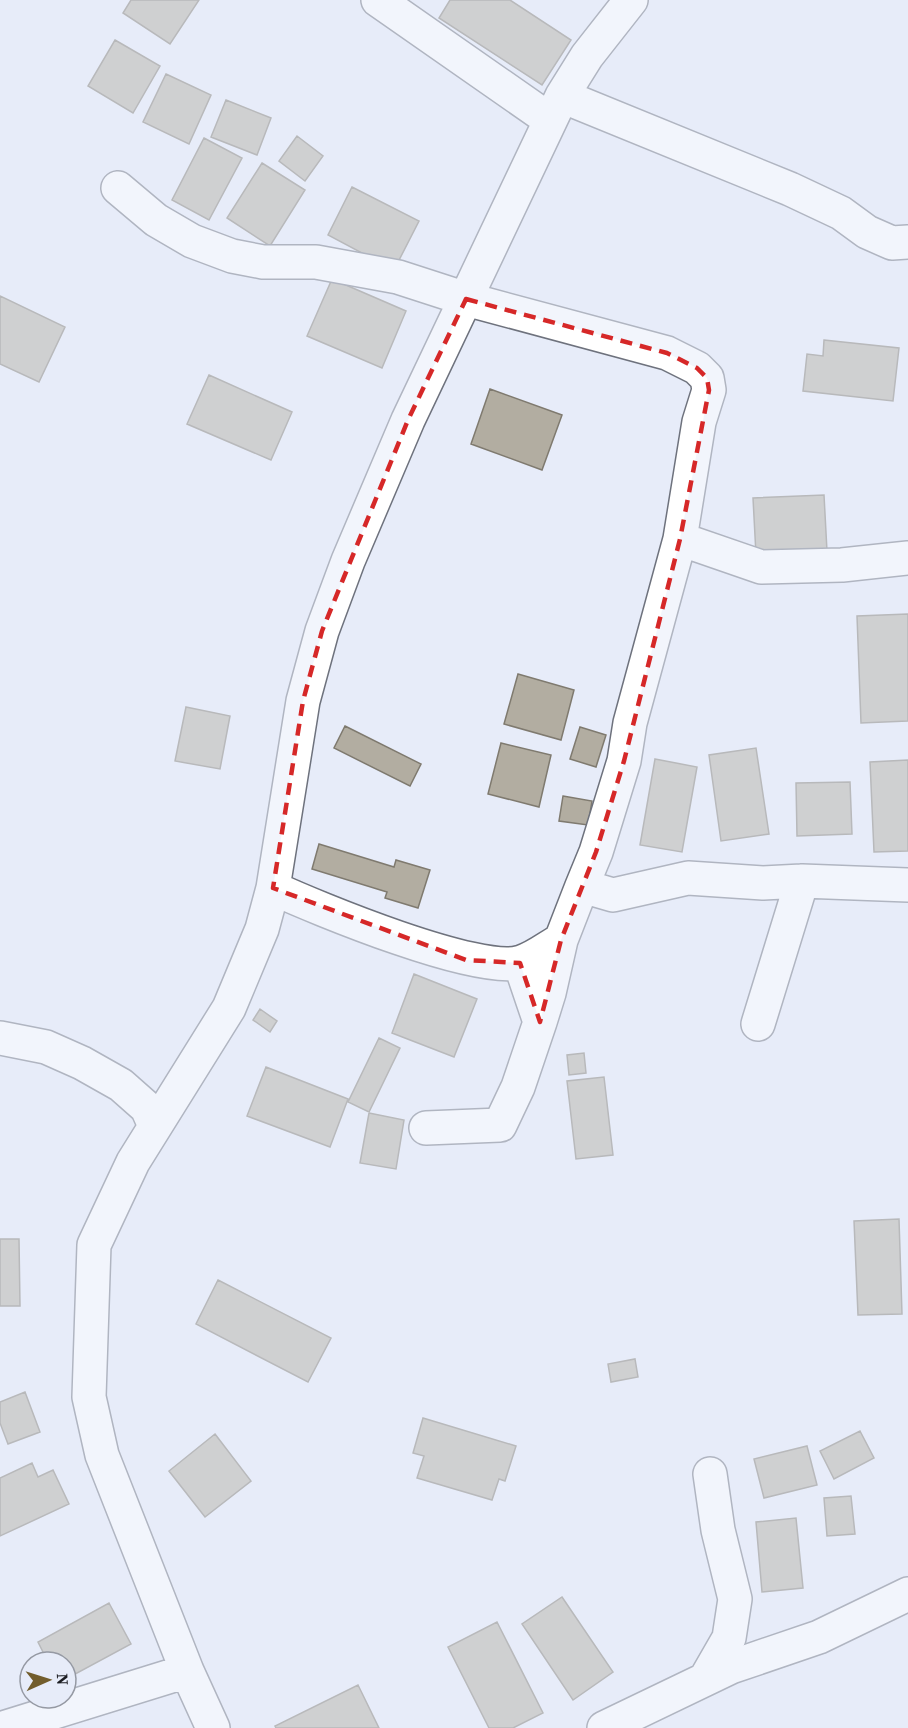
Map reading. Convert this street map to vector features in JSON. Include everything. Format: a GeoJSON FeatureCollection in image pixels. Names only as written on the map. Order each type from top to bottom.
{"type":"FeatureCollection","features":[{"type":"Feature","properties":{"kind":"street"},"geometry":{"type":"LineString","coordinates":[[378,0],[556,108],[790,189],[841,213],[867,232],[892,243],[908,242]]}},
{"type":"Feature","properties":{"kind":"street"},"geometry":{"type":"LineString","coordinates":[[213,1728],[187,1671],[102,1455],[89,1397],[94,1245],[133,1162],[229,1008],[262,929],[273,888],[303,701],[322,631],[348,561],[408,420],[556,108],[587,56],[631,0]]}},
{"type":"Feature","properties":{"kind":"street"},"geometry":{"type":"LineString","coordinates":[[118,188],[156,220],[192,241],[232,256],[263,262],[316,262],[398,277],[466,299],[667,353],[697,369],[707,378],[708,390],[699,422],[680,539],[630,723],[624,761],[596,852],[561,940],[540,1022],[518,1087],[500,1125],[426,1128]]}},
{"type":"Feature","properties":{"kind":"street"},"geometry":{"type":"LineString","coordinates":[[680,539],[761,567],[842,565],[908,558]]}},
{"type":"Feature","properties":{"kind":"street"},"geometry":{"type":"LineString","coordinates":[[582,886],[613,895],[688,878],[764,883],[802,881],[908,885]]}},
{"type":"Feature","properties":{"kind":"street"},"geometry":{"type":"LineString","coordinates":[[758,1024],[802,881]]}},
{"type":"Feature","properties":{"kind":"street"},"geometry":{"type":"LineString","coordinates":[[273,888],[306,903],[466,960],[520,963],[561,940]]}},
{"type":"Feature","properties":{"kind":"street"},"geometry":{"type":"LineString","coordinates":[[520,963],[540,1022]]}},
{"type":"Feature","properties":{"kind":"street"},"geometry":{"type":"LineString","coordinates":[[0,1038],[46,1047],[82,1063],[121,1085],[147,1108],[155,1126]]}},
{"type":"Feature","properties":{"kind":"street"},"geometry":{"type":"LineString","coordinates":[[706,1678],[729,1638],[735,1599],[718,1530],[710,1474]]}},
{"type":"Feature","properties":{"kind":"street"},"geometry":{"type":"LineString","coordinates":[[604,1728],[706,1678],[731,1667],[819,1637],[908,1594]]}},
{"type":"Feature","properties":{"kind":"street"},"geometry":{"type":"LineString","coordinates":[[3,1728],[187,1671]]}},
{"type":"Feature","properties":{"kind":"highlighted area"},"geometry":{"type":"Polygon","coordinates":[[[466,299],[667,353],[697,368],[707,378],[709,390],[680,539],[624,761],[596,852],[561,940],[540,1022],[520,963],[466,960],[273,888],[303,701],[322,631],[408,420],[466,299]]]}},
{"type":"Feature","properties":{"kind":"building"},"geometry":{"type":"Polygon","coordinates":[[[131,0],[199,0],[170,44],[123,13],[131,0]]]}},
{"type":"Feature","properties":{"kind":"building"},"geometry":{"type":"Polygon","coordinates":[[[450,0],[510,0],[571,40],[542,85],[439,18],[450,0]]]}},
{"type":"Feature","properties":{"kind":"building"},"geometry":{"type":"Polygon","coordinates":[[[115,40],[160,66],[133,113],[88,86],[115,40]]]}},
{"type":"Feature","properties":{"kind":"building"},"geometry":{"type":"Polygon","coordinates":[[[166,74],[211,95],[189,144],[143,122],[166,74]]]}},
{"type":"Feature","properties":{"kind":"building"},"geometry":{"type":"Polygon","coordinates":[[[226,100],[271,118],[257,155],[211,137],[226,100]]]}},
{"type":"Feature","properties":{"kind":"building"},"geometry":{"type":"Polygon","coordinates":[[[297,136],[323,156],[305,181],[279,161],[297,136]]]}},
{"type":"Feature","properties":{"kind":"building"},"geometry":{"type":"Polygon","coordinates":[[[204,138],[242,158],[209,220],[172,200],[204,138]]]}},
{"type":"Feature","properties":{"kind":"building"},"geometry":{"type":"Polygon","coordinates":[[[262,163],[305,190],[270,246],[227,218],[262,163]]]}},
{"type":"Feature","properties":{"kind":"building"},"geometry":{"type":"Polygon","coordinates":[[[352,187],[419,221],[394,270],[328,235],[352,187]]]}},
{"type":"Feature","properties":{"kind":"building"},"geometry":{"type":"Polygon","coordinates":[[[332,279],[406,311],[382,368],[307,336],[332,279]]]}},
{"type":"Feature","properties":{"kind":"building"},"geometry":{"type":"Polygon","coordinates":[[[0,296],[65,327],[39,382],[0,364],[0,296]]]}},
{"type":"Feature","properties":{"kind":"building"},"geometry":{"type":"Polygon","coordinates":[[[824,340],[899,348],[893,401],[803,391],[807,354],[823,356],[824,340]]]}},
{"type":"Feature","properties":{"kind":"building"},"geometry":{"type":"Polygon","coordinates":[[[209,375],[292,412],[271,460],[187,424],[209,375]]]}},
{"type":"Feature","properties":{"kind":"building"},"geometry":{"type":"Polygon","coordinates":[[[490,389],[562,415],[542,470],[471,444],[490,389]]]}},
{"type":"Feature","properties":{"kind":"building"},"geometry":{"type":"Polygon","coordinates":[[[824,495],[827,551],[756,555],[753,498],[824,495]]]}},
{"type":"Feature","properties":{"kind":"building"},"geometry":{"type":"Polygon","coordinates":[[[908,614],[908,721],[861,723],[857,616],[908,614]]]}},
{"type":"Feature","properties":{"kind":"building"},"geometry":{"type":"Polygon","coordinates":[[[518,674],[574,690],[561,740],[504,724],[518,674]]]}},
{"type":"Feature","properties":{"kind":"building"},"geometry":{"type":"Polygon","coordinates":[[[186,707],[230,716],[220,769],[175,761],[186,707]]]}},
{"type":"Feature","properties":{"kind":"building"},"geometry":{"type":"Polygon","coordinates":[[[345,726],[421,764],[410,786],[334,748],[345,726]]]}},
{"type":"Feature","properties":{"kind":"building"},"geometry":{"type":"Polygon","coordinates":[[[580,727],[606,735],[596,767],[570,759],[580,727]]]}},
{"type":"Feature","properties":{"kind":"building"},"geometry":{"type":"Polygon","coordinates":[[[501,743],[551,755],[539,807],[488,794],[501,743]]]}},
{"type":"Feature","properties":{"kind":"building"},"geometry":{"type":"Polygon","coordinates":[[[756,748],[769,834],[721,841],[709,755],[756,748]]]}},
{"type":"Feature","properties":{"kind":"building"},"geometry":{"type":"Polygon","coordinates":[[[655,759],[697,767],[682,852],[640,845],[655,759]]]}},
{"type":"Feature","properties":{"kind":"building"},"geometry":{"type":"Polygon","coordinates":[[[908,760],[908,851],[874,852],[870,762],[908,760]]]}},
{"type":"Feature","properties":{"kind":"building"},"geometry":{"type":"Polygon","coordinates":[[[850,782],[852,834],[797,836],[796,783],[850,782]]]}},
{"type":"Feature","properties":{"kind":"building"},"geometry":{"type":"Polygon","coordinates":[[[563,796],[592,801],[588,825],[559,821],[563,796]]]}},
{"type":"Feature","properties":{"kind":"building"},"geometry":{"type":"Polygon","coordinates":[[[319,844],[394,867],[396,860],[430,870],[418,908],[385,898],[387,892],[312,869],[319,844]]]}},
{"type":"Feature","properties":{"kind":"building"},"geometry":{"type":"Polygon","coordinates":[[[414,974],[477,999],[454,1057],[392,1033],[414,974]]]}},
{"type":"Feature","properties":{"kind":"building"},"geometry":{"type":"Polygon","coordinates":[[[260,1009],[277,1021],[270,1032],[253,1020],[260,1009]]]}},
{"type":"Feature","properties":{"kind":"building"},"geometry":{"type":"Polygon","coordinates":[[[379,1038],[400,1048],[369,1112],[348,1102],[379,1038]]]}},
{"type":"Feature","properties":{"kind":"building"},"geometry":{"type":"Polygon","coordinates":[[[584,1053],[586,1073],[569,1075],[567,1055],[584,1053]]]}},
{"type":"Feature","properties":{"kind":"building"},"geometry":{"type":"Polygon","coordinates":[[[266,1067],[348,1099],[330,1147],[247,1116],[266,1067]]]}},
{"type":"Feature","properties":{"kind":"building"},"geometry":{"type":"Polygon","coordinates":[[[604,1077],[613,1155],[576,1159],[567,1081],[604,1077]]]}},
{"type":"Feature","properties":{"kind":"building"},"geometry":{"type":"Polygon","coordinates":[[[369,1113],[404,1120],[396,1169],[360,1163],[369,1113]]]}},
{"type":"Feature","properties":{"kind":"building"},"geometry":{"type":"Polygon","coordinates":[[[899,1219],[902,1314],[858,1315],[854,1221],[899,1219]]]}},
{"type":"Feature","properties":{"kind":"building"},"geometry":{"type":"Polygon","coordinates":[[[0,1239],[19,1239],[20,1306],[0,1306],[0,1239]]]}},
{"type":"Feature","properties":{"kind":"building"},"geometry":{"type":"Polygon","coordinates":[[[218,1280],[331,1338],[308,1382],[196,1324],[218,1280]]]}},
{"type":"Feature","properties":{"kind":"building"},"geometry":{"type":"Polygon","coordinates":[[[635,1359],[638,1377],[611,1382],[608,1364],[635,1359]]]}},
{"type":"Feature","properties":{"kind":"building"},"geometry":{"type":"Polygon","coordinates":[[[25,1392],[40,1432],[8,1444],[0,1423],[0,1402],[25,1392]]]}},
{"type":"Feature","properties":{"kind":"building"},"geometry":{"type":"Polygon","coordinates":[[[423,1418],[516,1446],[505,1481],[499,1479],[492,1500],[417,1478],[424,1456],[413,1453],[423,1418]]]}},
{"type":"Feature","properties":{"kind":"building"},"geometry":{"type":"Polygon","coordinates":[[[860,1431],[874,1458],[834,1479],[820,1451],[860,1431]]]}},
{"type":"Feature","properties":{"kind":"building"},"geometry":{"type":"Polygon","coordinates":[[[215,1434],[251,1481],[205,1517],[169,1471],[215,1434]]]}},
{"type":"Feature","properties":{"kind":"building"},"geometry":{"type":"Polygon","coordinates":[[[807,1446],[817,1485],[764,1498],[754,1459],[807,1446]]]}},
{"type":"Feature","properties":{"kind":"building"},"geometry":{"type":"Polygon","coordinates":[[[32,1463],[38,1477],[53,1470],[69,1504],[0,1536],[0,1478],[32,1463]]]}},
{"type":"Feature","properties":{"kind":"building"},"geometry":{"type":"Polygon","coordinates":[[[851,1496],[855,1534],[827,1536],[824,1498],[851,1496]]]}},
{"type":"Feature","properties":{"kind":"building"},"geometry":{"type":"Polygon","coordinates":[[[796,1518],[803,1588],[762,1592],[756,1522],[796,1518]]]}},
{"type":"Feature","properties":{"kind":"building"},"geometry":{"type":"Polygon","coordinates":[[[562,1597],[613,1672],[573,1700],[522,1624],[562,1597]]]}},
{"type":"Feature","properties":{"kind":"building"},"geometry":{"type":"Polygon","coordinates":[[[109,1603],[131,1644],[78,1673],[78,1650],[42,1650],[38,1642],[109,1603]]]}},
{"type":"Feature","properties":{"kind":"building"},"geometry":{"type":"Polygon","coordinates":[[[497,1622],[543,1713],[513,1728],[489,1728],[448,1647],[497,1622]]]}},
{"type":"Feature","properties":{"kind":"building"},"geometry":{"type":"Polygon","coordinates":[[[358,1685],[379,1728],[276,1728],[275,1726],[358,1685]]]}}]}
